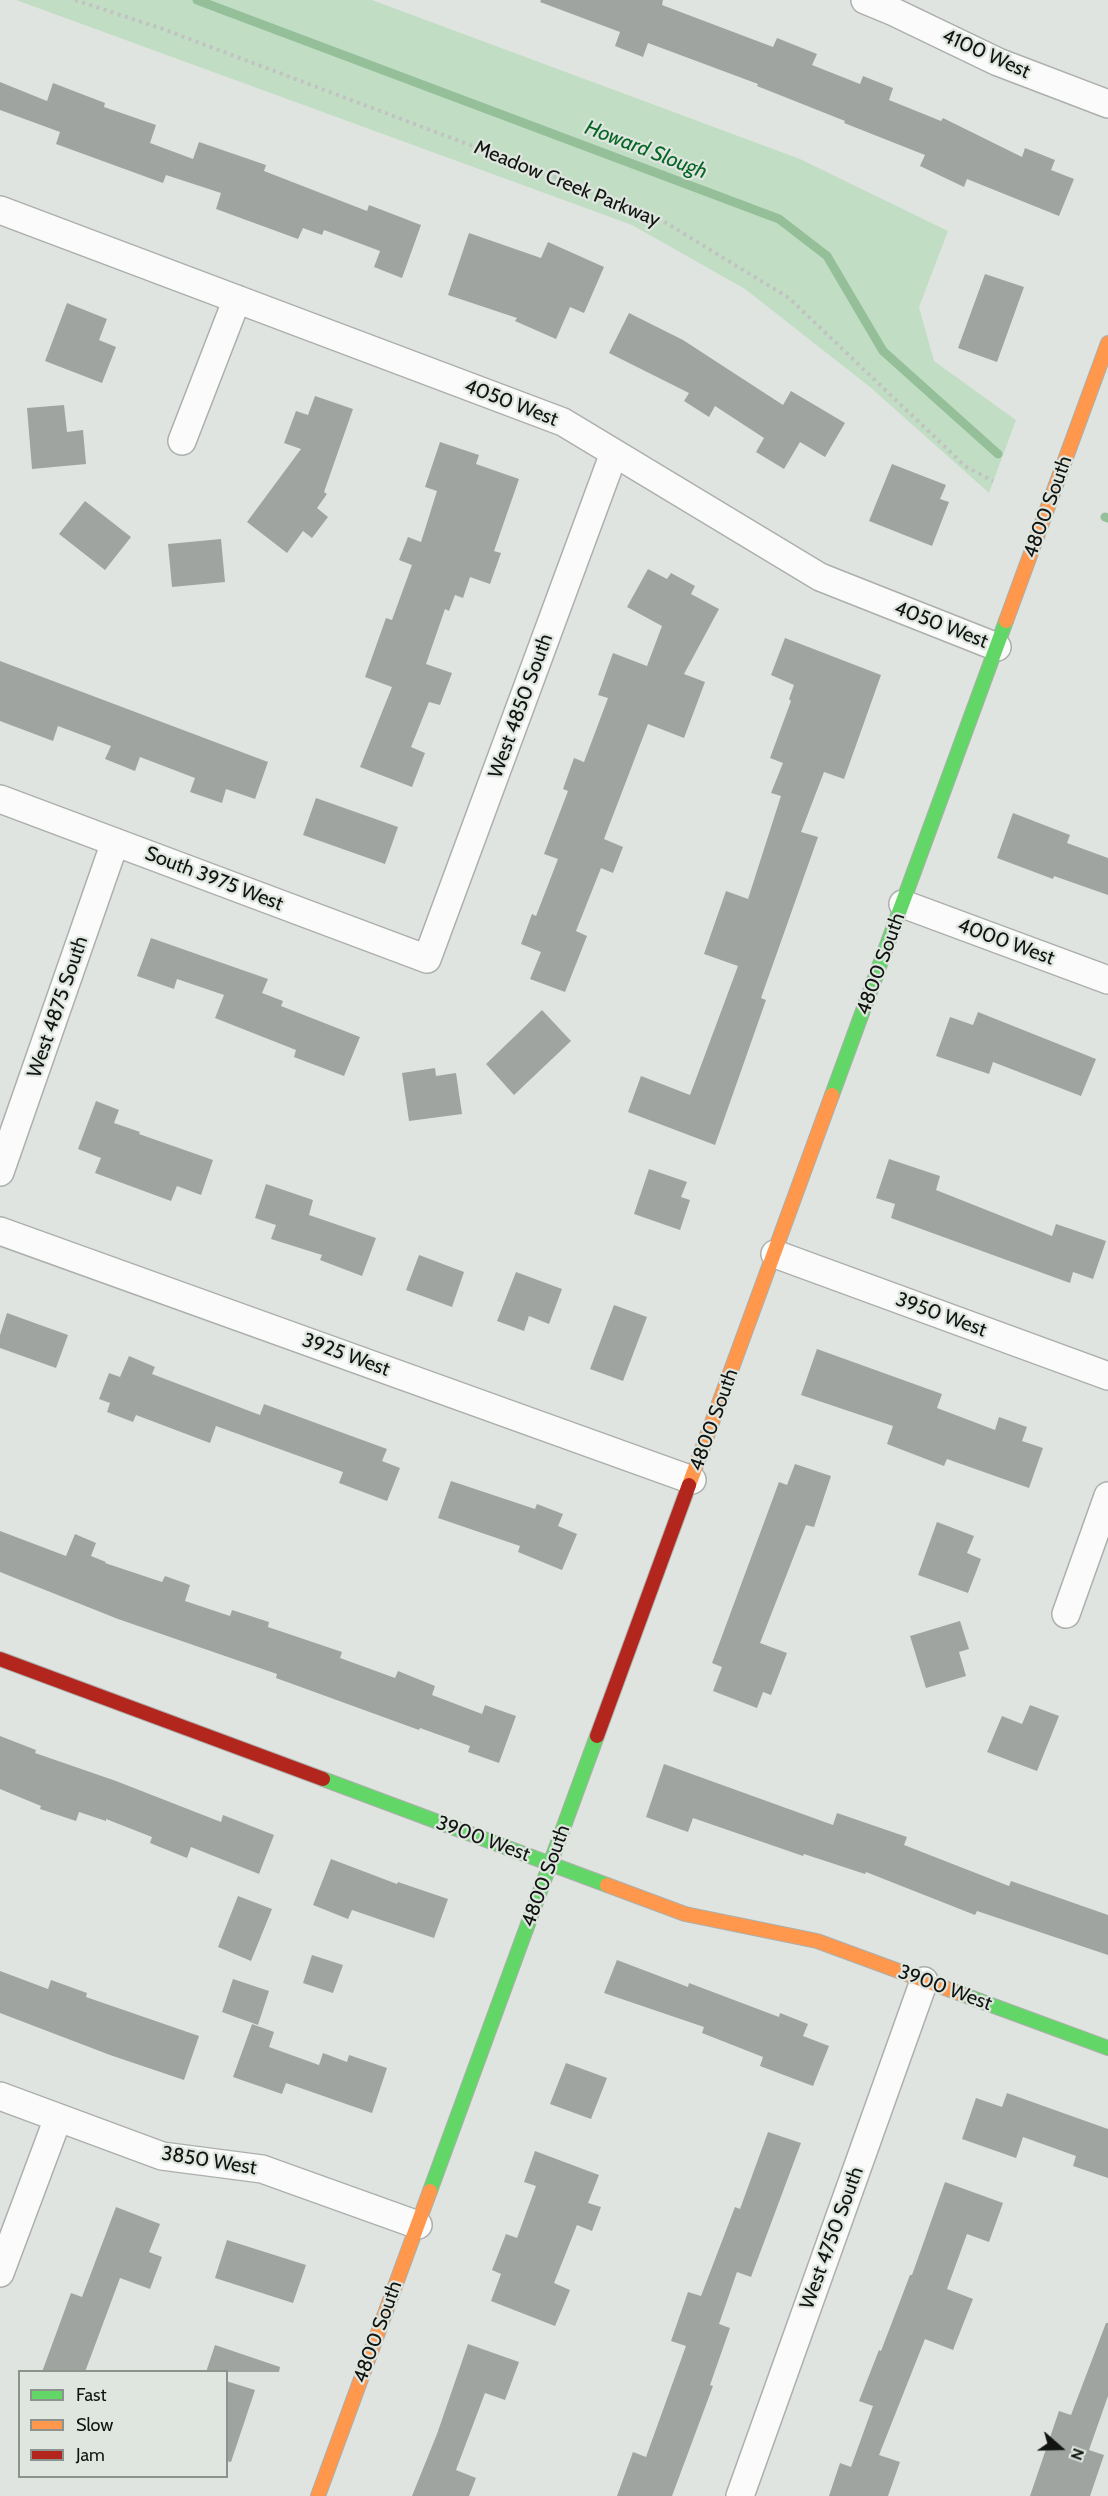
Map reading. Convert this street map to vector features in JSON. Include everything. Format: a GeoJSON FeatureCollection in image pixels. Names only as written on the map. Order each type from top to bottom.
{"type":"FeatureCollection","features":[{"type":"Feature","properties":{"kind":"street","name":"4100 West"},"geometry":{"type":"LineString","coordinates":[[865,0],[998,62],[1108,104]]}},
{"type":"Feature","properties":{"kind":"street","name":"4050 West"},"geometry":{"type":"LineString","coordinates":[[0,210],[563,422],[820,577],[997,647]]}},
{"type":"Feature","properties":{"kind":"street"},"geometry":{"type":"LineString","coordinates":[[183,441],[237,299]]}},
{"type":"Feature","properties":{"kind":"street","name":"4800 South"},"geometry":{"type":"LineString","coordinates":[[318,2496],[1108,343]]}},
{"type":"Feature","properties":{"kind":"street","name":"West 4850 South"},"geometry":{"type":"LineString","coordinates":[[427,959],[614,453]]}},
{"type":"Feature","properties":{"kind":"street","name":"South 3975 West"},"geometry":{"type":"LineString","coordinates":[[0,799],[427,959]]}},
{"type":"Feature","properties":{"kind":"street","name":"West 4875 South"},"geometry":{"type":"LineString","coordinates":[[0,1172],[115,842]]}},
{"type":"Feature","properties":{"kind":"street","name":"4000 West"},"geometry":{"type":"LineString","coordinates":[[903,904],[1108,980]]}},
{"type":"Feature","properties":{"kind":"street","name":"3925 West"},"geometry":{"type":"LineString","coordinates":[[0,1231],[692,1480]]}},
{"type":"Feature","properties":{"kind":"street","name":"3950 West"},"geometry":{"type":"LineString","coordinates":[[775,1254],[1108,1376]]}},
{"type":"Feature","properties":{"kind":"street"},"geometry":{"type":"LineString","coordinates":[[1066,1614],[1108,1496]]}},
{"type":"Feature","properties":{"kind":"street","name":"3900 West"},"geometry":{"type":"LineString","coordinates":[[0,1659],[685,1914],[817,1941],[1108,2048]]}},
{"type":"Feature","properties":{"kind":"street","name":"West 4750 South"},"geometry":{"type":"LineString","coordinates":[[740,2496],[924,1981]]}},
{"type":"Feature","properties":{"kind":"street","name":"3850 West"},"geometry":{"type":"LineString","coordinates":[[0,2096],[162,2156],[262,2169],[418,2225]]}},
{"type":"Feature","properties":{"kind":"street"},"geometry":{"type":"LineString","coordinates":[[0,2273],[58,2118]]}},
{"type":"Feature","properties":{"kind":"path","name":"Meadow Creek Parkway"},"geometry":{"type":"LineString","coordinates":[[75,0],[163,29],[650,213],[789,298],[965,466],[993,481]]}},
{"type":"Feature","properties":{"kind":"green space"},"geometry":{"type":"Polygon","coordinates":[[[16,0],[372,0],[800,159],[948,231],[919,307],[934,361],[1016,420],[989,493],[870,387],[745,289],[632,225],[16,0]]]}},
{"type":"Feature","properties":{"kind":"building"},"geometry":{"type":"Polygon","coordinates":[[[541,0],[663,0],[662,5],[773,47],[777,38],[817,54],[812,65],[860,84],[863,76],[893,88],[889,100],[941,121],[943,118],[1022,157],[1025,148],[1055,160],[1051,170],[1074,179],[1059,216],[967,179],[964,187],[920,166],[925,155],[844,123],[845,121],[757,86],[758,84],[648,43],[643,57],[615,46],[620,32],[540,2],[541,0]]]}},
{"type":"Feature","properties":{"kind":"building"},"geometry":{"type":"Polygon","coordinates":[[[0,82],[47,101],[53,83],[105,103],[104,107],[156,125],[150,143],[193,159],[199,142],[266,165],[264,171],[367,211],[369,205],[421,225],[402,278],[374,267],[380,251],[324,230],[322,235],[303,228],[298,239],[216,209],[221,193],[166,175],[163,183],[56,144],[60,132],[0,110],[0,82]]]}},
{"type":"Feature","properties":{"kind":"building"},"geometry":{"type":"Polygon","coordinates":[[[469,233],[541,258],[548,242],[604,267],[584,313],[570,307],[556,339],[515,321],[517,318],[448,295],[469,233]]]}},
{"type":"Feature","properties":{"kind":"building"},"geometry":{"type":"Polygon","coordinates":[[[985,274],[1024,287],[997,362],[958,348],[985,274]]]}},
{"type":"Feature","properties":{"kind":"building"},"geometry":{"type":"Polygon","coordinates":[[[67,303],[107,319],[99,340],[116,347],[102,383],[45,361],[67,303]]]}},
{"type":"Feature","properties":{"kind":"building"},"geometry":{"type":"Polygon","coordinates":[[[629,313],[683,340],[783,405],[791,391],[845,423],[825,457],[800,442],[784,469],[756,452],[764,438],[715,406],[709,417],[684,401],[689,393],[609,353],[629,313]]]}},
{"type":"Feature","properties":{"kind":"building"},"geometry":{"type":"Polygon","coordinates":[[[315,396],[353,409],[324,492],[327,494],[317,508],[328,517],[312,538],[303,531],[287,553],[247,522],[301,449],[284,443],[296,411],[308,415],[315,396]]]}},
{"type":"Feature","properties":{"kind":"building"},"geometry":{"type":"Polygon","coordinates":[[[64,405],[67,432],[83,430],[86,464],[32,469],[27,408],[64,405]]]}},
{"type":"Feature","properties":{"kind":"building"},"geometry":{"type":"Polygon","coordinates":[[[440,442],[479,455],[476,464],[519,479],[494,551],[501,553],[490,584],[470,577],[463,598],[455,595],[449,611],[445,609],[426,664],[452,673],[440,705],[429,702],[411,747],[425,753],[412,787],[360,767],[392,687],[365,677],[386,618],[392,620],[412,565],[399,560],[408,537],[421,542],[437,491],[425,487],[440,442]]]}},
{"type":"Feature","properties":{"kind":"building"},"geometry":{"type":"Polygon","coordinates":[[[892,464],[946,485],[940,499],[949,502],[932,546],[869,521],[892,464]]]}},
{"type":"Feature","properties":{"kind":"building"},"geometry":{"type":"Polygon","coordinates":[[[85,501],[131,537],[105,570],[59,534],[85,501]]]}},
{"type":"Feature","properties":{"kind":"building"},"geometry":{"type":"Polygon","coordinates":[[[221,539],[225,582],[172,587],[168,544],[221,539]]]}},
{"type":"Feature","properties":{"kind":"building"},"geometry":{"type":"Polygon","coordinates":[[[648,569],[667,579],[671,573],[695,586],[691,594],[719,609],[684,674],[705,682],[684,738],[648,724],[604,839],[623,847],[613,873],[601,868],[576,931],[587,936],[565,992],[530,979],[541,952],[521,944],[532,914],[536,916],[558,859],[544,854],[568,791],[563,789],[574,758],[584,762],[608,698],[598,695],[613,653],[647,666],[662,626],[627,607],[648,569]]]}},
{"type":"Feature","properties":{"kind":"building"},"geometry":{"type":"Polygon","coordinates":[[[785,638],[881,675],[844,779],[824,772],[801,832],[818,837],[761,998],[766,1000],[715,1145],[628,1112],[641,1076],[690,1095],[738,966],[704,954],[726,891],[748,899],[781,796],[771,793],[783,763],[770,758],[791,701],[789,699],[794,685],[771,675],[785,638]]]}},
{"type":"Feature","properties":{"kind":"building"},"geometry":{"type":"Polygon","coordinates":[[[0,661],[268,762],[255,799],[226,789],[222,803],[190,792],[195,778],[140,757],[135,771],[105,759],[111,746],[58,726],[53,741],[0,721],[0,661]]]}},
{"type":"Feature","properties":{"kind":"building"},"geometry":{"type":"Polygon","coordinates":[[[316,798],[398,827],[385,864],[303,835],[316,798]]]}},
{"type":"Feature","properties":{"kind":"building"},"geometry":{"type":"Polygon","coordinates":[[[1013,813],[1070,835],[1067,843],[1108,858],[1108,895],[1054,876],[1053,879],[997,858],[1013,813]]]}},
{"type":"Feature","properties":{"kind":"building"},"geometry":{"type":"Polygon","coordinates":[[[151,938],[268,979],[262,993],[283,1001],[281,1006],[360,1037],[344,1076],[294,1057],[296,1050],[215,1018],[224,995],[177,979],[174,989],[137,976],[151,938]]]}},
{"type":"Feature","properties":{"kind":"building"},"geometry":{"type":"Polygon","coordinates":[[[542,1010],[571,1041],[514,1095],[486,1064],[542,1010]]]}},
{"type":"Feature","properties":{"kind":"building"},"geometry":{"type":"Polygon","coordinates":[[[978,1012],[1096,1059],[1081,1096],[993,1062],[989,1074],[936,1056],[950,1017],[973,1025],[978,1012]]]}},
{"type":"Feature","properties":{"kind":"building"},"geometry":{"type":"Polygon","coordinates":[[[435,1068],[436,1076],[456,1073],[462,1114],[409,1121],[402,1073],[435,1068]]]}},
{"type":"Feature","properties":{"kind":"building"},"geometry":{"type":"Polygon","coordinates":[[[96,1101],[119,1110],[114,1123],[213,1160],[201,1195],[177,1186],[171,1201],[95,1173],[101,1158],[78,1149],[96,1101]]]}},
{"type":"Feature","properties":{"kind":"building"},"geometry":{"type":"Polygon","coordinates":[[[889,1159],[940,1176],[936,1190],[1052,1236],[1056,1224],[1106,1241],[1093,1279],[1073,1272],[1070,1283],[891,1218],[895,1204],[876,1198],[889,1159]]]}},
{"type":"Feature","properties":{"kind":"building"},"geometry":{"type":"Polygon","coordinates":[[[649,1169],[687,1182],[681,1197],[690,1200],[680,1230],[634,1214],[649,1169]]]}},
{"type":"Feature","properties":{"kind":"building"},"geometry":{"type":"Polygon","coordinates":[[[266,1184],[313,1200],[309,1215],[376,1238],[362,1276],[320,1260],[322,1255],[271,1239],[276,1225],[255,1218],[266,1184]]]}},
{"type":"Feature","properties":{"kind":"building"},"geometry":{"type":"Polygon","coordinates":[[[419,1255],[464,1272],[452,1307],[406,1290],[419,1255]]]}},
{"type":"Feature","properties":{"kind":"building"},"geometry":{"type":"Polygon","coordinates":[[[516,1272],[562,1289],[549,1324],[529,1316],[524,1331],[497,1321],[516,1272]]]}},
{"type":"Feature","properties":{"kind":"building"},"geometry":{"type":"Polygon","coordinates":[[[614,1305],[647,1317],[623,1381],[590,1369],[614,1305]]]}},
{"type":"Feature","properties":{"kind":"building"},"geometry":{"type":"Polygon","coordinates":[[[7,1313],[68,1335],[56,1368],[0,1348],[0,1335],[7,1313]]]}},
{"type":"Feature","properties":{"kind":"building"},"geometry":{"type":"Polygon","coordinates":[[[817,1349],[942,1394],[937,1408],[995,1430],[999,1417],[1027,1427],[1022,1441],[1043,1448],[1029,1488],[947,1459],[944,1466],[887,1444],[893,1426],[801,1395],[817,1349]]]}},
{"type":"Feature","properties":{"kind":"building"},"geometry":{"type":"Polygon","coordinates":[[[129,1356],[155,1367],[152,1374],[260,1415],[264,1404],[387,1449],[382,1461],[400,1468],[387,1501],[339,1483],[343,1472],[216,1426],[210,1443],[136,1415],[133,1422],[107,1412],[110,1403],[99,1399],[109,1373],[120,1377],[129,1356]]]}},
{"type":"Feature","properties":{"kind":"building"},"geometry":{"type":"Polygon","coordinates":[[[795,1464],[831,1476],[814,1527],[806,1525],[760,1643],[787,1653],[771,1695],[763,1692],[757,1708],[713,1691],[722,1667],[712,1663],[779,1482],[787,1485],[795,1464]]]}},
{"type":"Feature","properties":{"kind":"building"},"geometry":{"type":"Polygon","coordinates":[[[451,1481],[535,1509],[537,1504],[563,1514],[558,1526],[577,1534],[562,1570],[518,1552],[520,1546],[438,1518],[451,1481]]]}},
{"type":"Feature","properties":{"kind":"building"},"geometry":{"type":"Polygon","coordinates":[[[937,1522],[974,1536],[967,1553],[981,1559],[968,1593],[918,1575],[937,1522]]]}},
{"type":"Feature","properties":{"kind":"building"},"geometry":{"type":"Polygon","coordinates":[[[0,1531],[66,1556],[75,1534],[96,1543],[91,1556],[105,1563],[162,1582],[165,1576],[190,1585],[185,1601],[230,1616],[232,1610],[269,1622],[268,1627],[342,1652],[340,1658],[395,1678],[398,1671],[435,1686],[432,1695],[482,1714],[485,1705],[516,1716],[499,1763],[468,1752],[470,1746],[276,1678],[277,1674],[118,1619],[0,1572],[0,1531]]]}},
{"type":"Feature","properties":{"kind":"building"},"geometry":{"type":"Polygon","coordinates":[[[960,1621],[969,1649],[959,1652],[966,1676],[926,1688],[910,1636],[960,1621]]]}},
{"type":"Feature","properties":{"kind":"building"},"geometry":{"type":"Polygon","coordinates":[[[1030,1705],[1059,1716],[1037,1771],[987,1752],[1002,1716],[1022,1724],[1030,1705]]]}},
{"type":"Feature","properties":{"kind":"building"},"geometry":{"type":"Polygon","coordinates":[[[0,1736],[36,1750],[35,1753],[116,1781],[221,1822],[223,1815],[274,1835],[259,1874],[191,1847],[187,1858],[150,1843],[152,1837],[106,1819],[106,1821],[79,1812],[76,1821],[40,1809],[41,1806],[0,1789],[0,1736]]]}},
{"type":"Feature","properties":{"kind":"building"},"geometry":{"type":"Polygon","coordinates":[[[664,1764],[833,1825],[837,1813],[907,1837],[904,1845],[1009,1886],[1011,1881],[1108,1915],[1108,1955],[977,1911],[975,1915],[866,1872],[865,1874],[804,1854],[803,1856],[693,1818],[688,1832],[646,1817],[664,1764]]]}},
{"type":"Feature","properties":{"kind":"building"},"geometry":{"type":"Polygon","coordinates":[[[331,1859],[397,1884],[398,1882],[448,1899],[434,1938],[352,1910],[348,1919],[313,1905],[331,1859]]]}},
{"type":"Feature","properties":{"kind":"building"},"geometry":{"type":"Polygon","coordinates":[[[238,1896],[272,1909],[251,1961],[218,1947],[238,1896]]]}},
{"type":"Feature","properties":{"kind":"building"},"geometry":{"type":"Polygon","coordinates":[[[312,1955],[343,1965],[333,1993],[303,1983],[312,1955]]]}},
{"type":"Feature","properties":{"kind":"building"},"geometry":{"type":"Polygon","coordinates":[[[617,1960],[688,1987],[689,1983],[779,2017],[780,2013],[808,2024],[803,2036],[829,2046],[813,2086],[760,2066],[763,2057],[702,2033],[704,2027],[604,1993],[617,1960]]]}},
{"type":"Feature","properties":{"kind":"building"},"geometry":{"type":"Polygon","coordinates":[[[0,1971],[48,1989],[51,1980],[87,1993],[86,1997],[199,2036],[184,2080],[110,2055],[0,2013],[0,1971]]]}},
{"type":"Feature","properties":{"kind":"building"},"geometry":{"type":"Polygon","coordinates":[[[233,1979],[269,1991],[258,2025],[222,2012],[233,1979]]]}},
{"type":"Feature","properties":{"kind":"building"},"geometry":{"type":"Polygon","coordinates":[[[252,2024],[274,2032],[269,2047],[319,2065],[323,2053],[347,2062],[349,2055],[387,2068],[372,2113],[286,2083],[282,2094],[233,2077],[252,2024]]]}},
{"type":"Feature","properties":{"kind":"building"},"geometry":{"type":"Polygon","coordinates":[[[566,2063],[607,2078],[591,2119],[550,2104],[566,2063]]]}},
{"type":"Feature","properties":{"kind":"building"},"geometry":{"type":"Polygon","coordinates":[[[1007,2093],[1108,2129],[1108,2178],[1073,2166],[1076,2156],[1023,2137],[1016,2158],[962,2139],[976,2098],[1002,2107],[1007,2093]]]}},
{"type":"Feature","properties":{"kind":"building"},"geometry":{"type":"Polygon","coordinates":[[[768,2132],[801,2143],[751,2277],[737,2272],[719,2324],[730,2328],[710,2385],[713,2386],[672,2496],[617,2496],[633,2452],[646,2457],[686,2346],[671,2341],[688,2292],[701,2296],[735,2207],[740,2209],[768,2132]]]}},
{"type":"Feature","properties":{"kind":"building"},"geometry":{"type":"Polygon","coordinates":[[[535,2151],[599,2175],[588,2203],[601,2207],[592,2231],[577,2225],[554,2283],[570,2290],[555,2326],[491,2301],[501,2274],[492,2270],[506,2234],[517,2238],[536,2186],[524,2182],[535,2151]]]}},
{"type":"Feature","properties":{"kind":"building"},"geometry":{"type":"Polygon","coordinates":[[[945,2182],[1003,2203],[989,2242],[967,2234],[947,2289],[973,2299],[953,2350],[925,2339],[879,2455],[900,2462],[888,2496],[829,2496],[840,2463],[851,2467],[873,2406],[859,2401],[910,2275],[912,2275],[945,2182]]]}},
{"type":"Feature","properties":{"kind":"building"},"geometry":{"type":"Polygon","coordinates":[[[116,2207],[160,2224],[149,2252],[162,2257],[150,2289],[120,2278],[86,2370],[43,2370],[71,2293],[82,2297],[116,2207]]]}},
{"type":"Feature","properties":{"kind":"building"},"geometry":{"type":"Polygon","coordinates":[[[227,2240],[306,2265],[293,2303],[215,2278],[227,2240]]]}},
{"type":"Feature","properties":{"kind":"building"},"geometry":{"type":"Polygon","coordinates":[[[1106,2323],[1108,2323],[1108,2396],[1089,2450],[1104,2455],[1090,2496],[1030,2496],[1059,2411],[1071,2415],[1106,2323]]]}},
{"type":"Feature","properties":{"kind":"building"},"geometry":{"type":"Polygon","coordinates":[[[468,2344],[519,2362],[505,2400],[485,2393],[456,2470],[476,2478],[469,2496],[412,2496],[437,2434],[468,2344]]]}},
{"type":"Feature","properties":{"kind":"building"},"geometry":{"type":"Polygon","coordinates":[[[215,2345],[280,2367],[279,2372],[207,2370],[215,2345]]]}},
{"type":"Feature","properties":{"kind":"building"},"geometry":{"type":"Polygon","coordinates":[[[228,2382],[255,2390],[231,2462],[228,2461],[228,2382]]]}},
{"type":"Feature","properties":{"kind":"waterway","name":"Howard Slough"},"geometry":{"type":"LineString","coordinates":[[197,0],[779,219],[827,256],[883,351],[998,454]]}},
{"type":"Feature","properties":{"kind":"traffic: fast"},"geometry":{"type":"LineString","coordinates":[[832,1095],[1006,621]]}},
{"type":"Feature","properties":{"kind":"traffic: fast"},"geometry":{"type":"LineString","coordinates":[[430,2191],[597,1736]]}},
{"type":"Feature","properties":{"kind":"traffic: fast"},"geometry":{"type":"LineString","coordinates":[[323,1779],[607,1885]]}},
{"type":"Feature","properties":{"kind":"traffic: fast"},"geometry":{"type":"LineString","coordinates":[[964,1995],[1108,2048]]}},
{"type":"Feature","properties":{"kind":"traffic: slow"},"geometry":{"type":"LineString","coordinates":[[1006,621],[1108,343]]}},
{"type":"Feature","properties":{"kind":"traffic: slow"},"geometry":{"type":"LineString","coordinates":[[689,1485],[832,1095]]}},
{"type":"Feature","properties":{"kind":"traffic: slow"},"geometry":{"type":"LineString","coordinates":[[607,1885],[685,1914],[817,1941],[964,1995]]}},
{"type":"Feature","properties":{"kind":"traffic: slow"},"geometry":{"type":"LineString","coordinates":[[318,2496],[430,2191]]}},
{"type":"Feature","properties":{"kind":"traffic: jam"},"geometry":{"type":"LineString","coordinates":[[597,1736],[689,1485]]}},
{"type":"Feature","properties":{"kind":"traffic: jam"},"geometry":{"type":"LineString","coordinates":[[0,1659],[323,1779]]}}]}
